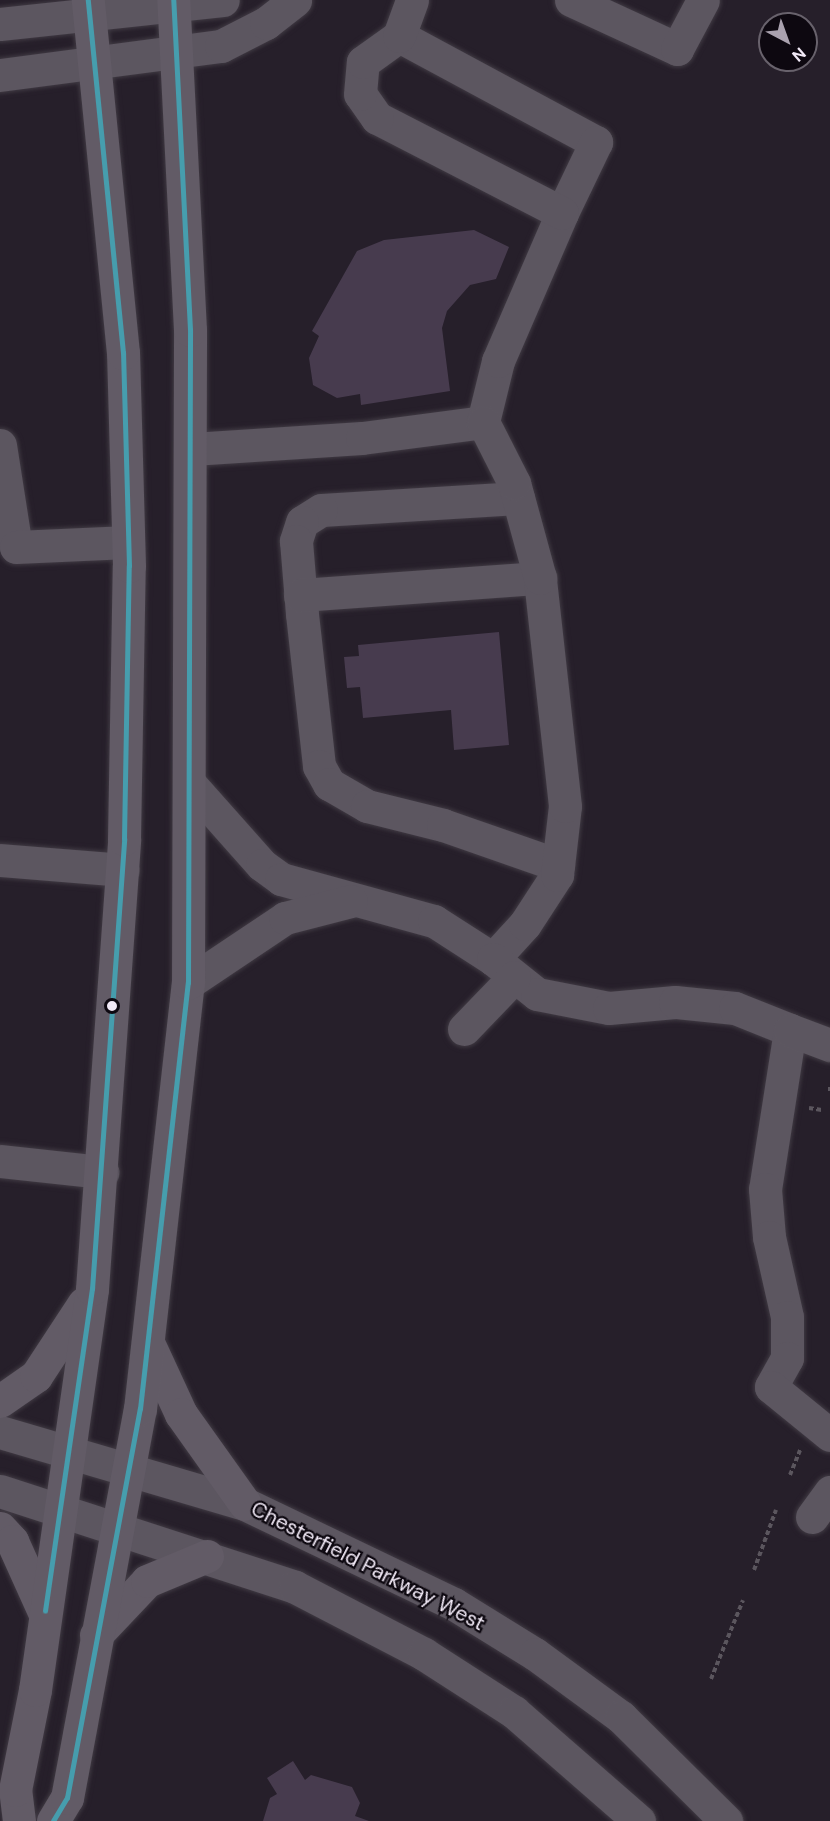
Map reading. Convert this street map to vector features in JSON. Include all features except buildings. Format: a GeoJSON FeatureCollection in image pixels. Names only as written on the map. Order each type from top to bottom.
{"type":"FeatureCollection","features":[{"type":"Feature","properties":{"kind":"main road"},"geometry":{"type":"LineString","coordinates":[[52,1821],[67,1798],[114,1524],[150,1346],[188,983],[192,449],[173,4]]}},
{"type":"Feature","properties":{"kind":"main road"},"geometry":{"type":"LineString","coordinates":[[19,1821],[8,1780],[45,1612],[62,1510],[92,1288],[123,870],[128,542],[123,353],[97,65],[89,7]]}},
{"type":"Feature","properties":{"kind":"main road"},"geometry":{"type":"LineString","coordinates":[[0,1401],[36,1376],[58,1350],[92,1288]]}},
{"type":"Feature","properties":{"kind":"main road"},"geometry":{"type":"LineString","coordinates":[[150,1346],[181,1414],[245,1504]]}},
{"type":"Feature","properties":{"kind":"main road"},"geometry":{"type":"LineString","coordinates":[[0,1528],[12,1541],[45,1612]]}},
{"type":"Feature","properties":{"kind":"main road"},"geometry":{"type":"LineString","coordinates":[[95,1637],[147,1581],[207,1556]]}},
{"type":"Feature","properties":{"kind":"street"},"geometry":{"type":"LineString","coordinates":[[0,24],[89,7],[223,0]]}},
{"type":"Feature","properties":{"kind":"street"},"geometry":{"type":"LineString","coordinates":[[0,75],[174,56],[242,38],[295,0]]}},
{"type":"Feature","properties":{"kind":"street"},"geometry":{"type":"LineString","coordinates":[[412,0],[399,36],[363,62],[360,94],[377,118],[562,213]]}},
{"type":"Feature","properties":{"kind":"street"},"geometry":{"type":"LineString","coordinates":[[571,0],[677,49],[703,0]]}},
{"type":"Feature","properties":{"kind":"street"},"geometry":{"type":"LineString","coordinates":[[399,36],[596,142],[562,213],[498,361],[483,422],[518,498],[540,578],[565,806],[558,865],[525,924],[504,968],[464,1029]]}},
{"type":"Feature","properties":{"kind":"street"},"geometry":{"type":"LineString","coordinates":[[192,449],[362,438],[483,422]]}},
{"type":"Feature","properties":{"kind":"street"},"geometry":{"type":"LineString","coordinates":[[0,445],[8,547],[128,542]]}},
{"type":"Feature","properties":{"kind":"street"},"geometry":{"type":"LineString","coordinates":[[518,498],[321,510],[302,522],[296,542],[300,595],[320,766],[329,784],[367,807],[443,825],[558,865]]}},
{"type":"Feature","properties":{"kind":"street"},"geometry":{"type":"LineString","coordinates":[[300,595],[540,578]]}},
{"type":"Feature","properties":{"kind":"street"},"geometry":{"type":"LineString","coordinates":[[190,784],[262,865],[281,879],[353,901],[434,921],[504,968],[537,994],[609,1008],[675,1002],[735,1008],[830,1045]]}},
{"type":"Feature","properties":{"kind":"street"},"geometry":{"type":"LineString","coordinates":[[0,860],[123,870]]}},
{"type":"Feature","properties":{"kind":"street"},"geometry":{"type":"LineString","coordinates":[[188,983],[285,918],[353,901]]}},
{"type":"Feature","properties":{"kind":"street"},"geometry":{"type":"LineString","coordinates":[[790,1030],[765,1189],[769,1237],[787,1317],[787,1358],[771,1387],[817,1437]]}},
{"type":"Feature","properties":{"kind":"street"},"geometry":{"type":"LineString","coordinates":[[0,1161],[102,1172]]}},
{"type":"Feature","properties":{"kind":"street","name":"Chesterfield Parkway West"},"geometry":{"type":"LineString","coordinates":[[0,1432],[125,1466],[245,1504],[454,1604],[535,1654],[621,1717],[726,1821]]}},
{"type":"Feature","properties":{"kind":"street"},"geometry":{"type":"LineString","coordinates":[[0,1491],[114,1524],[295,1587],[424,1654],[514,1712],[639,1821]]}},
{"type":"Feature","properties":{"kind":"path"},"geometry":{"type":"LineString","coordinates":[[789,1475],[817,1437]]}},
{"type":"Feature","properties":{"kind":"path"},"geometry":{"type":"LineString","coordinates":[[754,1570],[776,1510]]}},
{"type":"Feature","properties":{"kind":"path"},"geometry":{"type":"LineString","coordinates":[[711,1679],[743,1600]]}},
{"type":"Feature","properties":{"kind":"transit line"},"geometry":{"type":"LineString","coordinates":[[45,1611],[92,1289],[124,839],[129,566],[123,353],[88,0]]}},
{"type":"Feature","properties":{"kind":"transit line"},"geometry":{"type":"LineString","coordinates":[[53,1821],[67,1798],[140,1409],[188,983],[190,330],[173,0]]}}]}
